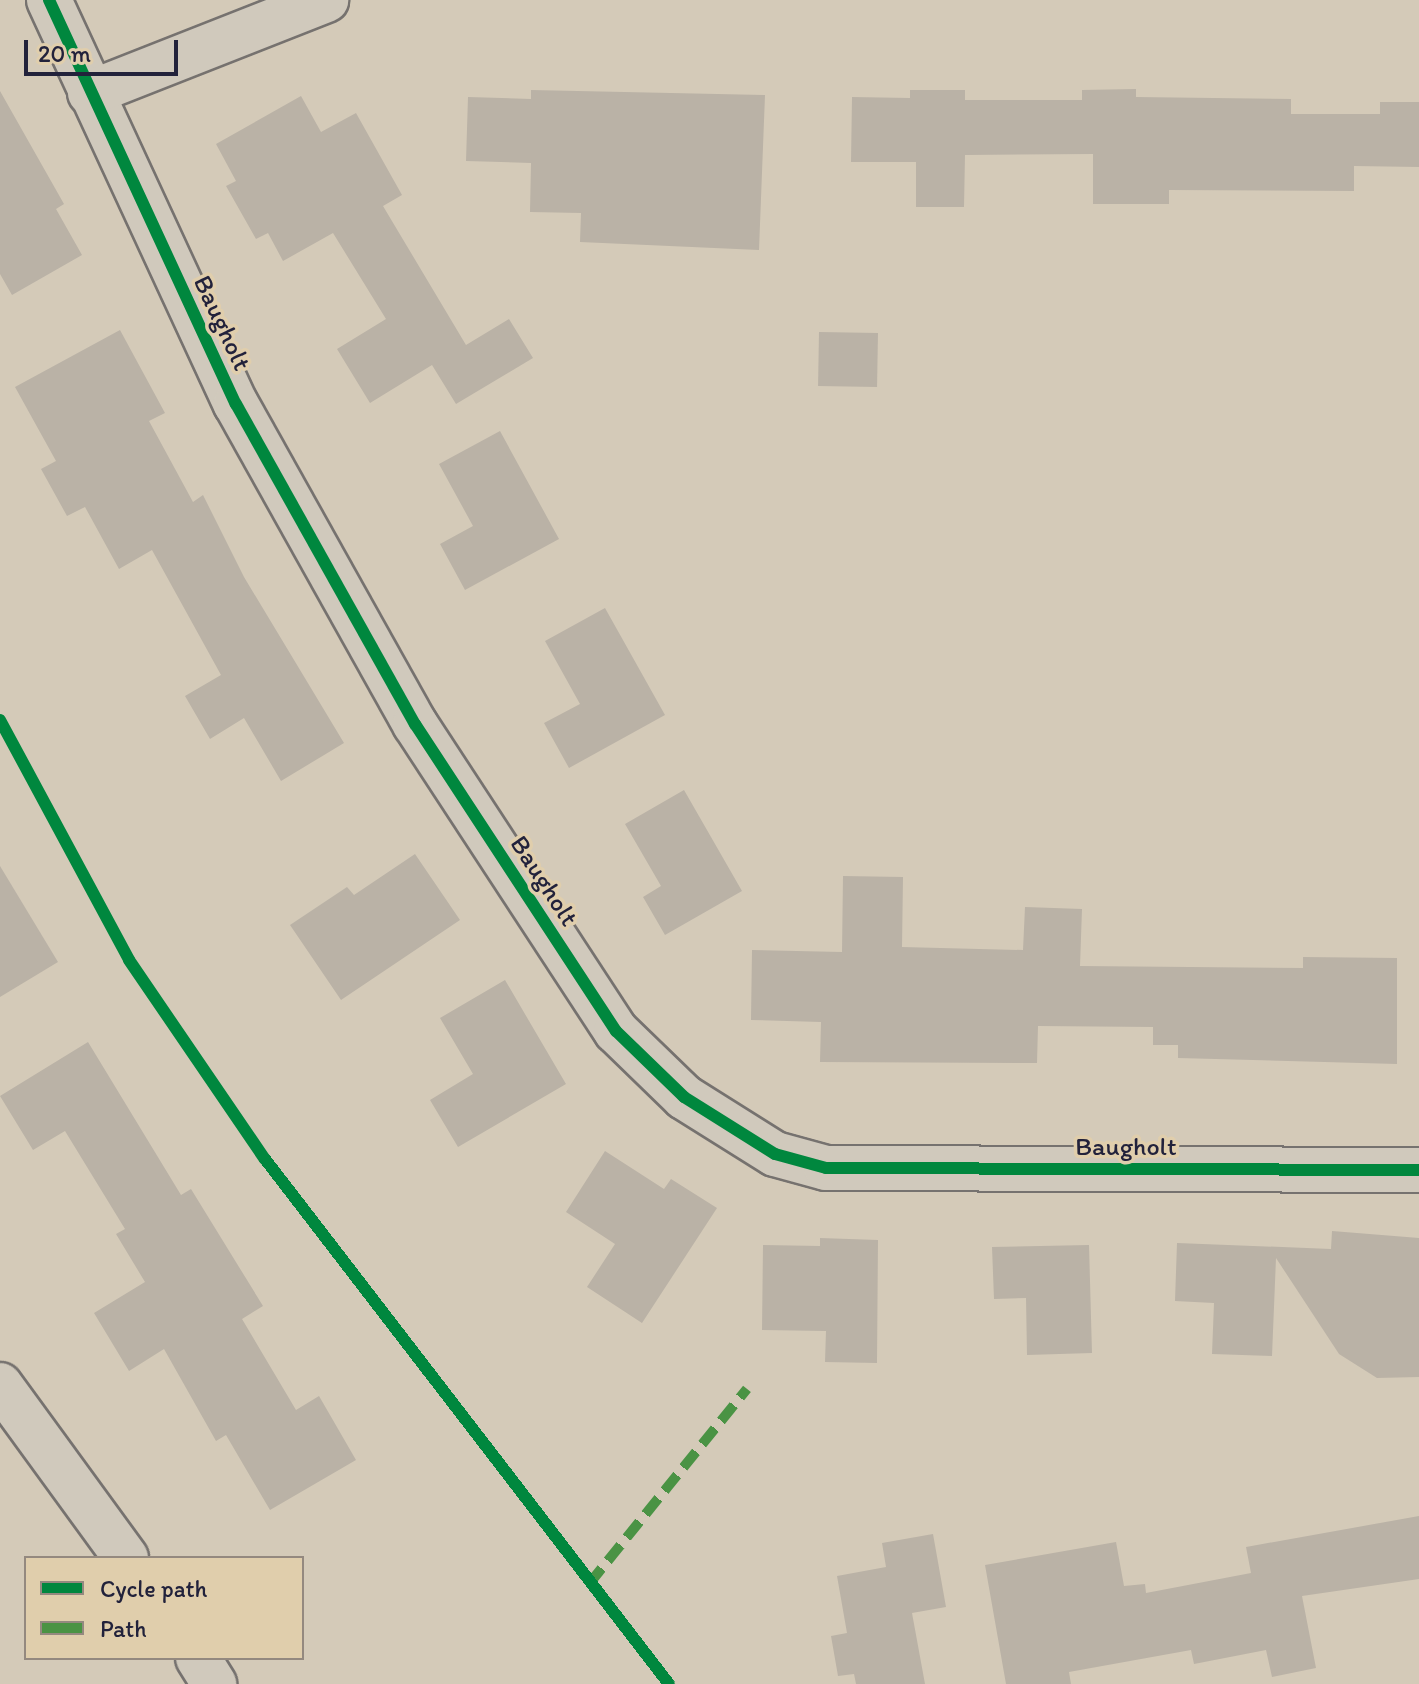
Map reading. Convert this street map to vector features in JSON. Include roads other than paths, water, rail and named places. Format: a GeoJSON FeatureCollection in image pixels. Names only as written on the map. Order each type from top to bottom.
{"type":"FeatureCollection","features":[{"type":"Feature","properties":{"kind":"street","name":"Baugholt"},"geometry":{"type":"LineString","coordinates":[[49,0],[236,404],[415,724],[616,1031],[684,1097],[775,1154],[826,1168],[1419,1170]]}},
{"type":"Feature","properties":{"kind":"street"},"geometry":{"type":"LineString","coordinates":[[90,93],[326,0]]}},
{"type":"Feature","properties":{"kind":"street"},"geometry":{"type":"LineString","coordinates":[[0,1385],[43,1450],[124,1556]]}},
{"type":"Feature","properties":{"kind":"street"},"geometry":{"type":"LineString","coordinates":[[0,1437],[43,1450]]}},
{"type":"Feature","properties":{"kind":"street"},"geometry":{"type":"LineString","coordinates":[[199,1660],[214,1684]]}}]}
